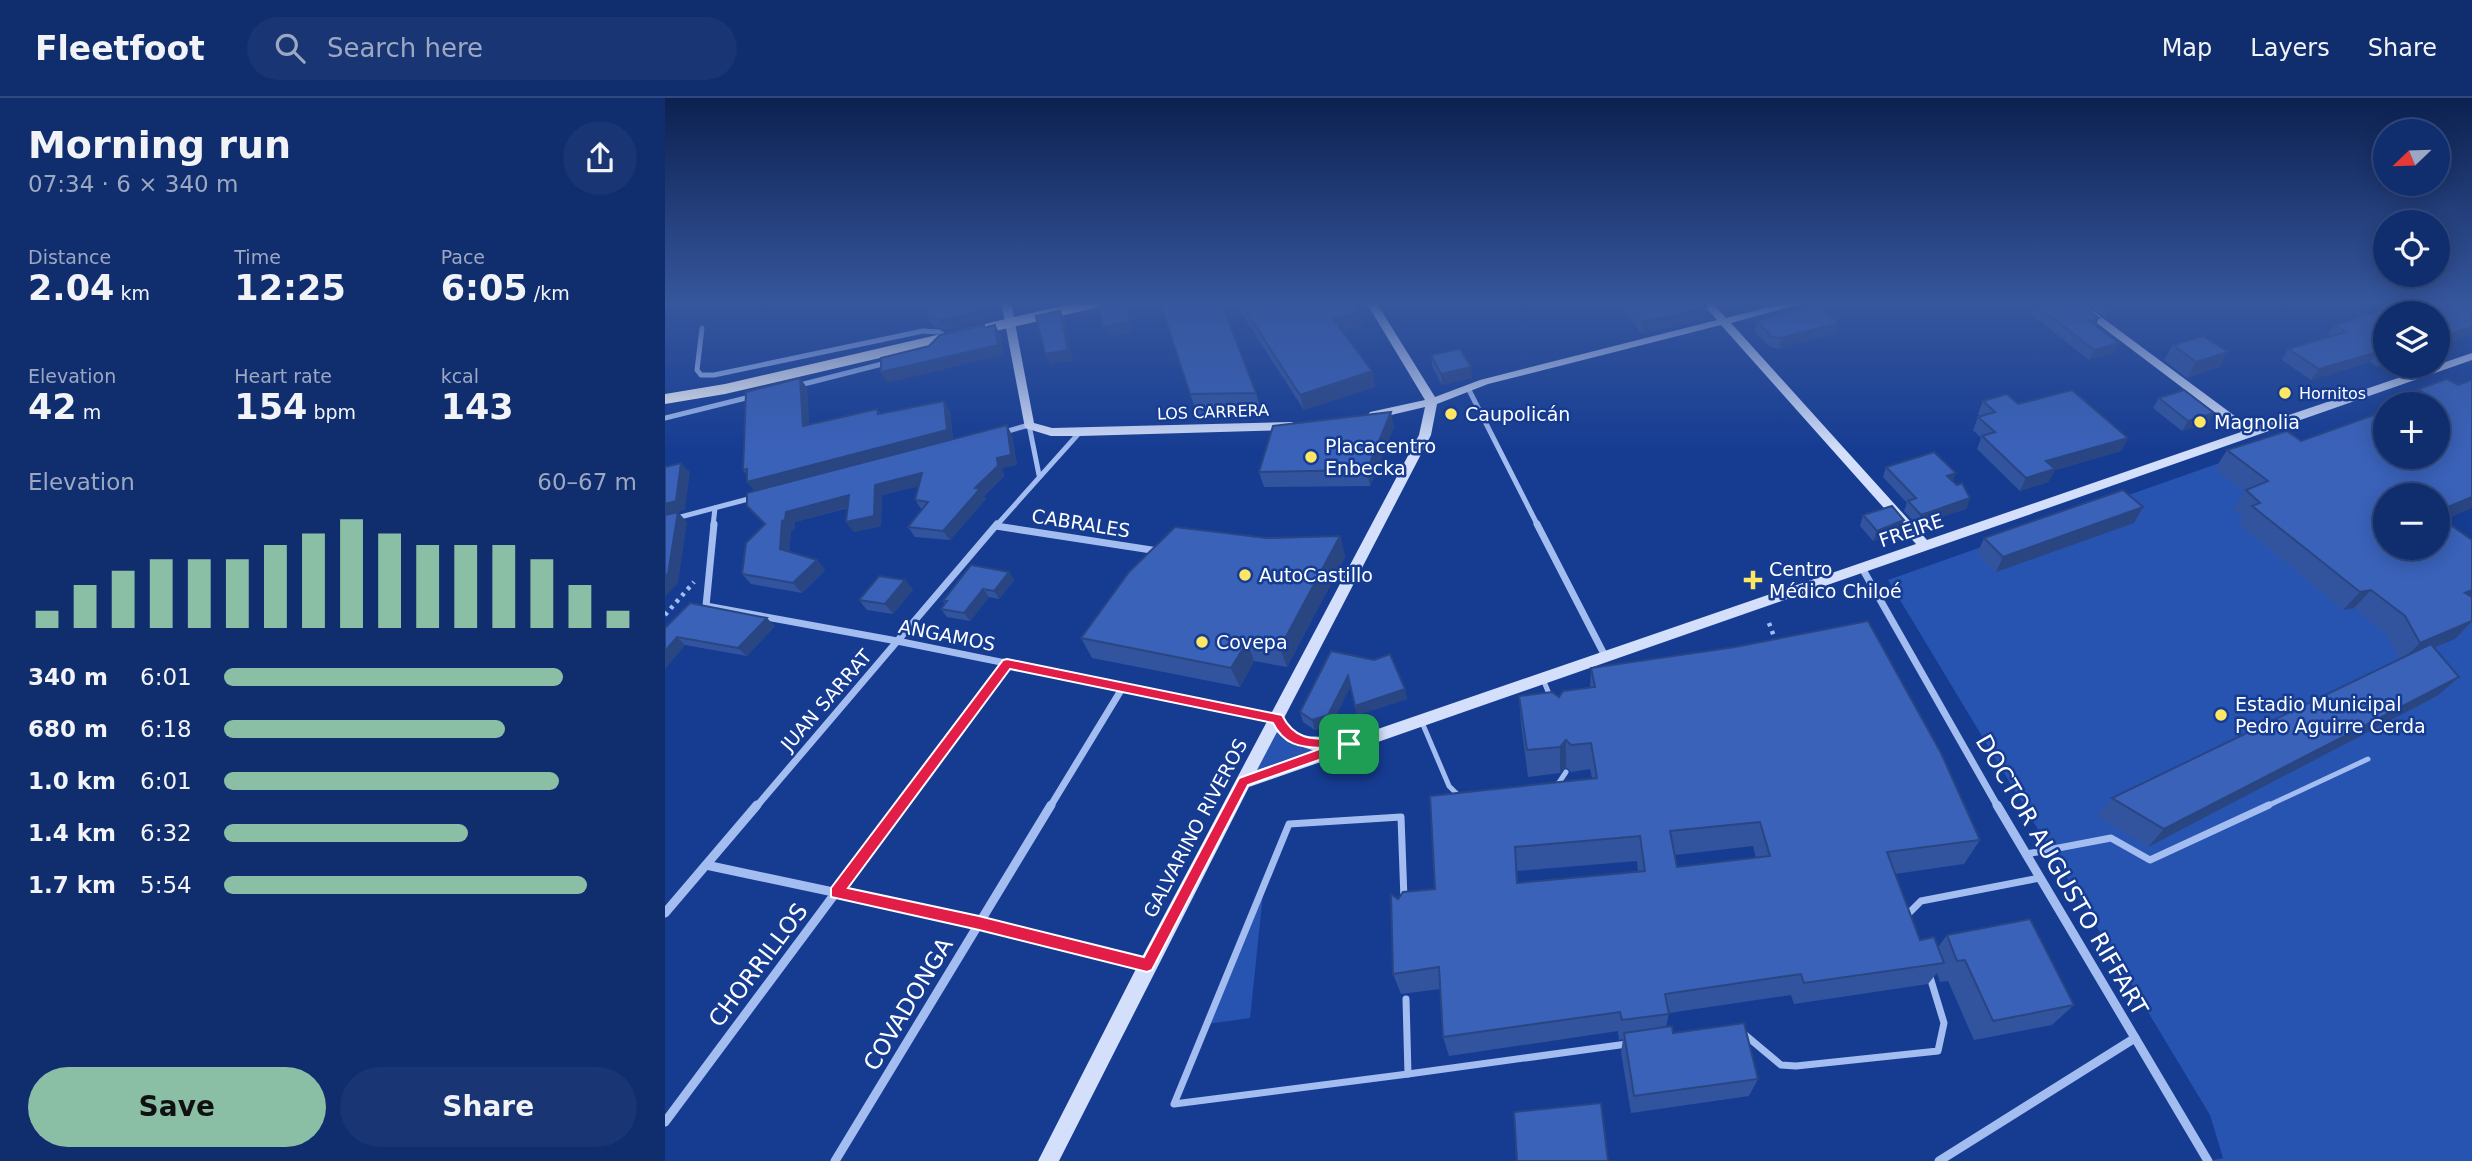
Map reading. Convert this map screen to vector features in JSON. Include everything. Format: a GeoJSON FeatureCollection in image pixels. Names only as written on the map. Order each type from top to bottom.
{"type":"FeatureCollection","features":[{"type":"Feature","properties":{"kind":"highway"},"geometry":{"type":"LineString","coordinates":[[665,399],[725,389],[884,352]]}},
{"type":"Feature","properties":{"kind":"main road"},"geometry":{"type":"LineString","coordinates":[[1015,352],[1029,425]]}},
{"type":"Feature","properties":{"kind":"main road"},"geometry":{"type":"LineString","coordinates":[[1401,352],[1432,402]]}},
{"type":"Feature","properties":{"kind":"main road"},"geometry":{"type":"LineString","coordinates":[[1367,416],[1432,402],[1468,388],[1607,352]]}},
{"type":"Feature","properties":{"kind":"main road"},"geometry":{"type":"LineString","coordinates":[[1750,352],[1925,546]]}},
{"type":"Feature","properties":{"kind":"main road"},"geometry":{"type":"LineString","coordinates":[[2141,352],[2251,434]]}},
{"type":"Feature","properties":{"kind":"main road","name":"FREIRE"},"geometry":{"type":"LineString","coordinates":[[1244,782],[2472,356]]}},
{"type":"Feature","properties":{"kind":"main road","name":"GALVARINO RIVEROS"},"geometry":{"type":"LineString","coordinates":[[1048,1161],[1147,965],[1425,435],[1432,402]]}},
{"type":"Feature","properties":{"kind":"main road","name":"LOS CARRERA"},"geometry":{"type":"LineString","coordinates":[[1029,425],[1051,432],[1301,426]]}},
{"type":"Feature","properties":{"kind":"main road"},"geometry":{"type":"LineString","coordinates":[[1277,719],[1291,738],[1302,742],[1349,744]]}},
{"type":"Feature","properties":{"kind":"street"},"geometry":{"type":"LineString","coordinates":[[699,352],[697,370],[701,375],[713,375],[825,352]]}},
{"type":"Feature","properties":{"kind":"street"},"geometry":{"type":"LineString","coordinates":[[786,388],[894,361]]}},
{"type":"Feature","properties":{"kind":"street"},"geometry":{"type":"LineString","coordinates":[[1468,388],[1605,656]]}},
{"type":"Feature","properties":{"kind":"street"},"geometry":{"type":"LineString","coordinates":[[665,418],[759,395]]}},
{"type":"Feature","properties":{"kind":"street"},"geometry":{"type":"LineString","coordinates":[[990,436],[1029,425],[1039,475]]}},
{"type":"Feature","properties":{"kind":"street","name":"JUAN SARRAT"},"geometry":{"type":"LineString","coordinates":[[665,913],[1039,475],[1080,432]]}},
{"type":"Feature","properties":{"kind":"street"},"geometry":{"type":"LineString","coordinates":[[665,521],[767,494]]}},
{"type":"Feature","properties":{"kind":"street","name":"ANGAMOS"},"geometry":{"type":"LineString","coordinates":[[715,508],[706,606],[897,641],[1277,719]]}},
{"type":"Feature","properties":{"kind":"street","name":"CABRALES"},"geometry":{"type":"LineString","coordinates":[[996,526],[1162,552]]}},
{"type":"Feature","properties":{"kind":"street","name":"DOCTOR AUGUSTO RIFFART"},"geometry":{"type":"LineString","coordinates":[[1862,568],[2135,1038],[1939,1161]]}},
{"type":"Feature","properties":{"kind":"street","name":"CHORRILLOS"},"geometry":{"type":"LineString","coordinates":[[665,1122],[1007,663]]}},
{"type":"Feature","properties":{"kind":"street","name":"COVADONGA"},"geometry":{"type":"LineString","coordinates":[[835,1161],[1123,687]]}},
{"type":"Feature","properties":{"kind":"street"},"geometry":{"type":"LineString","coordinates":[[706,865],[979,923],[1147,965]]}},
{"type":"Feature","properties":{"kind":"street"},"geometry":{"type":"LineString","coordinates":[[2135,1038],[2208,1161]]}},
{"type":"Feature","properties":{"kind":"lane"},"geometry":{"type":"LineString","coordinates":[[1542,678],[1554,706]]}},
{"type":"Feature","properties":{"kind":"lane"},"geometry":{"type":"LineString","coordinates":[[1421,720],[1449,786],[1455,795],[1468,800]]}},
{"type":"Feature","properties":{"kind":"lane"},"geometry":{"type":"LineString","coordinates":[[2026,854],[2111,838],[2150,860],[2368,759]]}},
{"type":"Feature","properties":{"kind":"lane"},"geometry":{"type":"LineString","coordinates":[[1556,786],[1563,780],[1566,772]]}},
{"type":"Feature","properties":{"kind":"lane"},"geometry":{"type":"LineString","coordinates":[[1404,904],[1401,817],[1289,824],[1174,1104],[1638,1042]]}},
{"type":"Feature","properties":{"kind":"lane"},"geometry":{"type":"LineString","coordinates":[[1911,927],[1906,914],[1921,901],[2040,878]]}},
{"type":"Feature","properties":{"kind":"lane"},"geometry":{"type":"LineString","coordinates":[[1737,1032],[1744,1034],[1781,1065],[1796,1066],[1938,1051],[1944,1035],[1943,1011],[1925,964]]}},
{"type":"Feature","properties":{"kind":"lane"},"geometry":{"type":"LineString","coordinates":[[1406,999],[1408,1074]]}},
{"type":"Feature","properties":{"kind":"path"},"geometry":{"type":"LineString","coordinates":[[665,615],[673,606]]}},
{"type":"Feature","properties":{"kind":"path"},"geometry":{"type":"LineString","coordinates":[[1769,623],[1780,654]]}},
{"type":"Feature","properties":{"kind":"shaded area","name":"Estadio Municipal Pedro Aguirre Cerda"},"geometry":{"type":"Polygon","coordinates":[[[2293,437],[2373,534],[2373,560],[2450,560],[2450,554],[2472,564],[2472,1161],[2210,1161],[2223,1158],[2210,1115],[1888,580],[2293,437]]]}},
{"type":"Feature","properties":{"kind":"shaded area"},"geometry":{"type":"Polygon","coordinates":[[[1277,719],[1283,730],[1343,746],[1243,782],[1277,719]]]}},
{"type":"Feature","properties":{"kind":"shaded area"},"geometry":{"type":"Polygon","coordinates":[[[1264,884],[1250,1018],[1207,1024],[1264,884]]]}},
{"type":"Feature","properties":{"kind":"building"},"geometry":{"type":"Polygon","coordinates":[[[907,352],[969,352],[881,372],[881,358],[907,352]]]}},
{"type":"Feature","properties":{"kind":"building"},"geometry":{"type":"Polygon","coordinates":[[[1176,352],[1240,352],[1256,393],[1190,394],[1176,352]]]}},
{"type":"Feature","properties":{"kind":"building"},"geometry":{"type":"Polygon","coordinates":[[[1272,352],[1357,352],[1372,371],[1300,395],[1272,352]]]}},
{"type":"Feature","properties":{"kind":"building"},"geometry":{"type":"Polygon","coordinates":[[[1462,352],[1471,367],[1441,374],[1431,355],[1462,352]]]}},
{"type":"Feature","properties":{"kind":"building"},"geometry":{"type":"Polygon","coordinates":[[[2182,352],[2228,352],[2196,362],[2182,352]]]}},
{"type":"Feature","properties":{"kind":"building"},"geometry":{"type":"Polygon","coordinates":[[[2292,352],[2373,352],[2319,369],[2292,352]]]}},
{"type":"Feature","properties":{"kind":"building"},"geometry":{"type":"Polygon","coordinates":[[[800,378],[803,426],[877,409],[878,414],[944,401],[947,430],[747,482],[747,469],[743,470],[746,392],[800,378]]]}},
{"type":"Feature","properties":{"kind":"building"},"geometry":{"type":"Polygon","coordinates":[[[2447,379],[2458,385],[2472,380],[2472,497],[2450,506],[2450,483],[2373,483],[2373,560],[2450,560],[2450,524],[2472,540],[2472,590],[2465,593],[2472,597],[2472,621],[2420,643],[2405,616],[2371,590],[2360,592],[2252,506],[2260,503],[2246,490],[2268,481],[2227,450],[2287,431],[2301,441],[2373,415],[2373,469],[2450,469],[2450,392],[2422,392],[2418,389],[2447,379]]]}},
{"type":"Feature","properties":{"kind":"building"},"geometry":{"type":"Polygon","coordinates":[[[2072,390],[2128,438],[2046,461],[2055,469],[2026,478],[1982,436],[1995,432],[1978,417],[1995,412],[1983,401],[2007,394],[2018,404],[2072,390]]]}},
{"type":"Feature","properties":{"kind":"building"},"geometry":{"type":"Polygon","coordinates":[[[2184,390],[2214,413],[2188,421],[2159,398],[2184,390]]]}},
{"type":"Feature","properties":{"kind":"building"},"geometry":{"type":"Polygon","coordinates":[[[1391,412],[1367,470],[1259,472],[1273,426],[1391,412]]]}},
{"type":"Feature","properties":{"kind":"building"},"geometry":{"type":"Polygon","coordinates":[[[1007,425],[1011,455],[997,458],[998,466],[975,488],[980,489],[943,531],[908,527],[928,502],[915,500],[922,473],[875,485],[874,516],[846,522],[849,495],[786,512],[785,520],[782,521],[780,549],[817,560],[793,583],[742,574],[746,543],[765,524],[747,506],[747,493],[1007,425]]]}},
{"type":"Feature","properties":{"kind":"building"},"geometry":{"type":"Polygon","coordinates":[[[1934,452],[1956,473],[1947,476],[1957,485],[1962,483],[1970,498],[1921,515],[1908,501],[1916,498],[1886,467],[1934,452]]]}},
{"type":"Feature","properties":{"kind":"building"},"geometry":{"type":"Polygon","coordinates":[[[681,463],[676,501],[665,504],[665,467],[681,463]]]}},
{"type":"Feature","properties":{"kind":"building"},"geometry":{"type":"Polygon","coordinates":[[[2123,490],[2143,507],[2003,557],[1984,538],[2123,490]]]}},
{"type":"Feature","properties":{"kind":"building"},"geometry":{"type":"Polygon","coordinates":[[[1892,506],[1904,520],[1877,531],[1863,515],[1892,506]]]}},
{"type":"Feature","properties":{"kind":"building"},"geometry":{"type":"Polygon","coordinates":[[[678,512],[668,574],[665,577],[665,515],[678,512]]]}},
{"type":"Feature","properties":{"kind":"building"},"geometry":{"type":"Polygon","coordinates":[[[1175,527],[1267,538],[1340,536],[1280,648],[1247,642],[1231,668],[1081,638],[1129,572],[1175,527]]]}},
{"type":"Feature","properties":{"kind":"building"},"geometry":{"type":"Polygon","coordinates":[[[971,565],[1009,572],[994,591],[983,589],[964,613],[941,609],[947,601],[943,601],[971,565]]]}},
{"type":"Feature","properties":{"kind":"building"},"geometry":{"type":"Polygon","coordinates":[[[879,576],[905,580],[885,604],[859,600],[879,576]]]}},
{"type":"Feature","properties":{"kind":"building"},"geometry":{"type":"Polygon","coordinates":[[[690,603],[767,618],[738,648],[677,637],[665,651],[665,628],[690,603]]]}},
{"type":"Feature","properties":{"kind":"building"},"geometry":{"type":"Polygon","coordinates":[[[1868,621],[1941,753],[1980,840],[1887,852],[1920,940],[1934,937],[1944,963],[1804,983],[1801,974],[1665,994],[1669,1014],[1622,1020],[1620,1012],[1443,1037],[1439,967],[1393,974],[1391,894],[1398,899],[1403,892],[1435,889],[1430,796],[1597,778],[1591,743],[1571,745],[1566,740],[1560,747],[1527,750],[1519,696],[1552,692],[1559,697],[1563,691],[1595,687],[1591,668],[1735,647],[1868,621]],[[1760,822],[1670,831],[1677,867],[1770,856],[1760,822]],[[1640,836],[1515,847],[1517,883],[1645,871],[1640,836]]]}},
{"type":"Feature","properties":{"kind":"building"},"geometry":{"type":"Polygon","coordinates":[[[2431,644],[2459,677],[2164,829],[2112,798],[2431,644]]]}},
{"type":"Feature","properties":{"kind":"building"},"geometry":{"type":"Polygon","coordinates":[[[1331,651],[1374,660],[1390,654],[1405,689],[1355,706],[1348,676],[1328,715],[1312,720],[1300,712],[1331,651]]]}},
{"type":"Feature","properties":{"kind":"building"},"geometry":{"type":"Polygon","coordinates":[[[2030,919],[2074,1005],[1993,1021],[1965,960],[1957,961],[1947,935],[2030,919]]]}},
{"type":"Feature","properties":{"kind":"building"},"geometry":{"type":"Polygon","coordinates":[[[1744,1023],[1758,1079],[1634,1096],[1624,1033],[1672,1026],[1673,1033],[1744,1023]]]}},
{"type":"Feature","properties":{"kind":"building"},"geometry":{"type":"Polygon","coordinates":[[[1601,1103],[1608,1161],[1517,1161],[1514,1112],[1601,1103]]]}},
{"type":"Feature","properties":{"kind":"place","name":"Hornitos"},"geometry":{"type":"Point","coordinates":[2285,393]}},
{"type":"Feature","properties":{"kind":"place","name":"Caupolicán"},"geometry":{"type":"Point","coordinates":[1451,414]}},
{"type":"Feature","properties":{"kind":"place","name":"Magnolia"},"geometry":{"type":"Point","coordinates":[2200,422]}},
{"type":"Feature","properties":{"kind":"place","name":"Placacentro Enbecka"},"geometry":{"type":"Point","coordinates":[1311,457]}},
{"type":"Feature","properties":{"kind":"place","name":"AutoCastillo"},"geometry":{"type":"Point","coordinates":[1245,575]}},
{"type":"Feature","properties":{"kind":"place","name":"Centro Médico Chiloé"},"geometry":{"type":"Point","coordinates":[1753,580]}},
{"type":"Feature","properties":{"kind":"place","name":"Covepa"},"geometry":{"type":"Point","coordinates":[1202,642]}},
{"type":"Feature","properties":{"kind":"place","name":"Estadio Municipal Pedro Aguirre Cerda"},"geometry":{"type":"Point","coordinates":[2221,715]}},
{"type":"Feature","properties":{"kind":"route"},"geometry":{"type":"LineString","coordinates":[[1007,663],[1277,719],[1291,738],[1302,742],[1319,745],[1349,744],[1244,782],[1147,965],[979,923],[836,892],[1007,663]]}}]}
